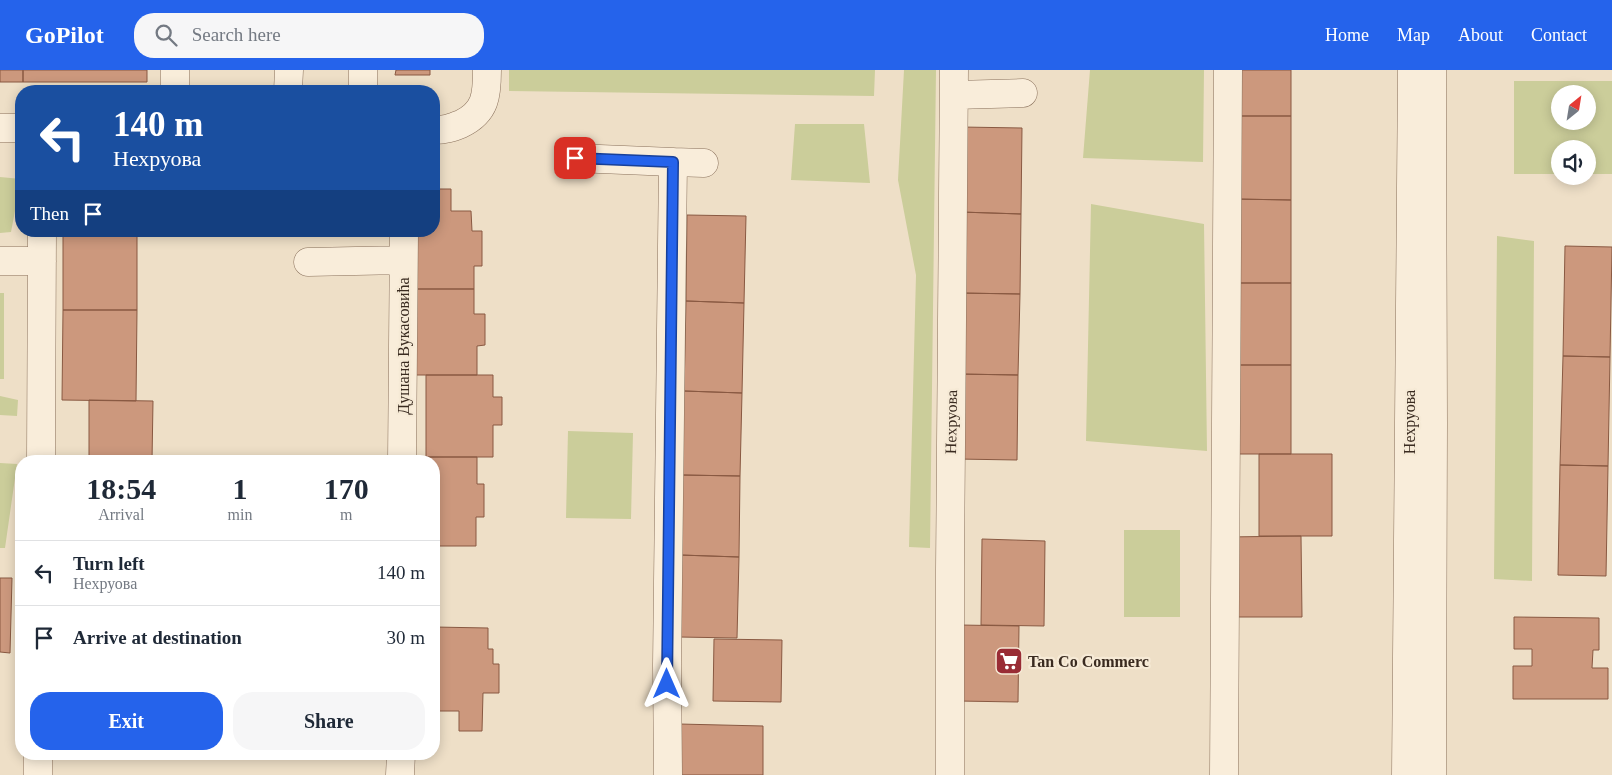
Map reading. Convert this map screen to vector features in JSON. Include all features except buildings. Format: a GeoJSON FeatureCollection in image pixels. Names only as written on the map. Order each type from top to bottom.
{"type":"FeatureCollection","features":[{"type":"Feature","properties":{"kind":"street"},"geometry":{"type":"LineString","coordinates":[[175,70],[175,85]]}},
{"type":"Feature","properties":{"kind":"street"},"geometry":{"type":"LineString","coordinates":[[288,85],[289,70]]}},
{"type":"Feature","properties":{"kind":"street"},"geometry":{"type":"LineString","coordinates":[[362,85],[363,70]]}},
{"type":"Feature","properties":{"kind":"street"},"geometry":{"type":"LineString","coordinates":[[440,130],[448,130],[472,118],[478,112],[484,102],[487,91],[487,70]]}},
{"type":"Feature","properties":{"kind":"street"},"geometry":{"type":"LineString","coordinates":[[1224,775],[1228,70]]}},
{"type":"Feature","properties":{"kind":"street","name":"Нехруова"},"geometry":{"type":"LineString","coordinates":[[1406,775],[1412,70]]}},
{"type":"Feature","properties":{"kind":"street","name":"Нехруова"},"geometry":{"type":"LineString","coordinates":[[1432,70],[1432,775]]}},
{"type":"Feature","properties":{"kind":"street"},"geometry":{"type":"LineString","coordinates":[[955,82],[1023,93]]}},
{"type":"Feature","properties":{"kind":"street","name":"Нехруова"},"geometry":{"type":"LineString","coordinates":[[950,775],[955,82]]}},
{"type":"Feature","properties":{"kind":"street"},"geometry":{"type":"LineString","coordinates":[[0,128],[15,128]]}},
{"type":"Feature","properties":{"kind":"street"},"geometry":{"type":"LineString","coordinates":[[575,158],[704,163]]}},
{"type":"Feature","properties":{"kind":"street"},"geometry":{"type":"LineString","coordinates":[[668,775],[667,666],[673,162]]}},
{"type":"Feature","properties":{"kind":"street"},"geometry":{"type":"LineString","coordinates":[[41,455],[42,237]]}},
{"type":"Feature","properties":{"kind":"street","name":"Душана Вукасовића"},"geometry":{"type":"LineString","coordinates":[[402,455],[404,237]]}},
{"type":"Feature","properties":{"kind":"street"},"geometry":{"type":"LineString","coordinates":[[0,260],[42,261]]}},
{"type":"Feature","properties":{"kind":"street"},"geometry":{"type":"LineString","coordinates":[[308,262],[403,260]]}},
{"type":"Feature","properties":{"kind":"street"},"geometry":{"type":"LineString","coordinates":[[38,760],[38,775]]}},
{"type":"Feature","properties":{"kind":"street"},"geometry":{"type":"LineString","coordinates":[[400,760],[400,775]]}},
{"type":"Feature","properties":{"kind":"green space"},"geometry":{"type":"Polygon","coordinates":[[[509,70],[875,70],[874,96],[509,91],[509,70]]]}},
{"type":"Feature","properties":{"kind":"green space"},"geometry":{"type":"Polygon","coordinates":[[[904,70],[936,70],[930,548],[909,547],[916,275],[898,180],[904,70]]]}},
{"type":"Feature","properties":{"kind":"green space"},"geometry":{"type":"Polygon","coordinates":[[[1090,70],[1204,70],[1203,162],[1083,158],[1090,70]]]}},
{"type":"Feature","properties":{"kind":"green space"},"geometry":{"type":"Polygon","coordinates":[[[1514,81],[1612,81],[1612,174],[1596,174],[1596,140],[1551,140],[1551,174],[1514,174],[1514,81]]]}},
{"type":"Feature","properties":{"kind":"green space"},"geometry":{"type":"Polygon","coordinates":[[[795,124],[864,124],[870,183],[791,180],[795,124]]]}},
{"type":"Feature","properties":{"kind":"green space"},"geometry":{"type":"Polygon","coordinates":[[[0,177],[15,178],[15,211],[11,232],[0,233],[0,177]]]}},
{"type":"Feature","properties":{"kind":"green space"},"geometry":{"type":"Polygon","coordinates":[[[1091,204],[1204,224],[1207,451],[1086,441],[1091,204]]]}},
{"type":"Feature","properties":{"kind":"green space"},"geometry":{"type":"Polygon","coordinates":[[[1497,236],[1534,241],[1532,581],[1494,579],[1497,236]]]}},
{"type":"Feature","properties":{"kind":"green space"},"geometry":{"type":"Polygon","coordinates":[[[0,293],[4,293],[4,379],[0,379],[0,293]]]}},
{"type":"Feature","properties":{"kind":"green space"},"geometry":{"type":"Polygon","coordinates":[[[0,396],[18,400],[17,416],[0,415],[0,396]]]}},
{"type":"Feature","properties":{"kind":"green space"},"geometry":{"type":"Polygon","coordinates":[[[568,431],[633,433],[631,519],[566,518],[568,431]]]}},
{"type":"Feature","properties":{"kind":"green space"},"geometry":{"type":"Polygon","coordinates":[[[0,463],[15,464],[15,478],[5,548],[0,548],[0,463]]]}},
{"type":"Feature","properties":{"kind":"green space"},"geometry":{"type":"Polygon","coordinates":[[[1124,530],[1180,530],[1180,617],[1124,617],[1124,530]]]}},
{"type":"Feature","properties":{"kind":"place","name":"Tan Co Commerc"},"geometry":{"type":"Point","coordinates":[1009,661]}},
{"type":"Feature","properties":{"kind":"route"},"geometry":{"type":"LineString","coordinates":[[575,158],[673,162],[667,684]]}}]}
